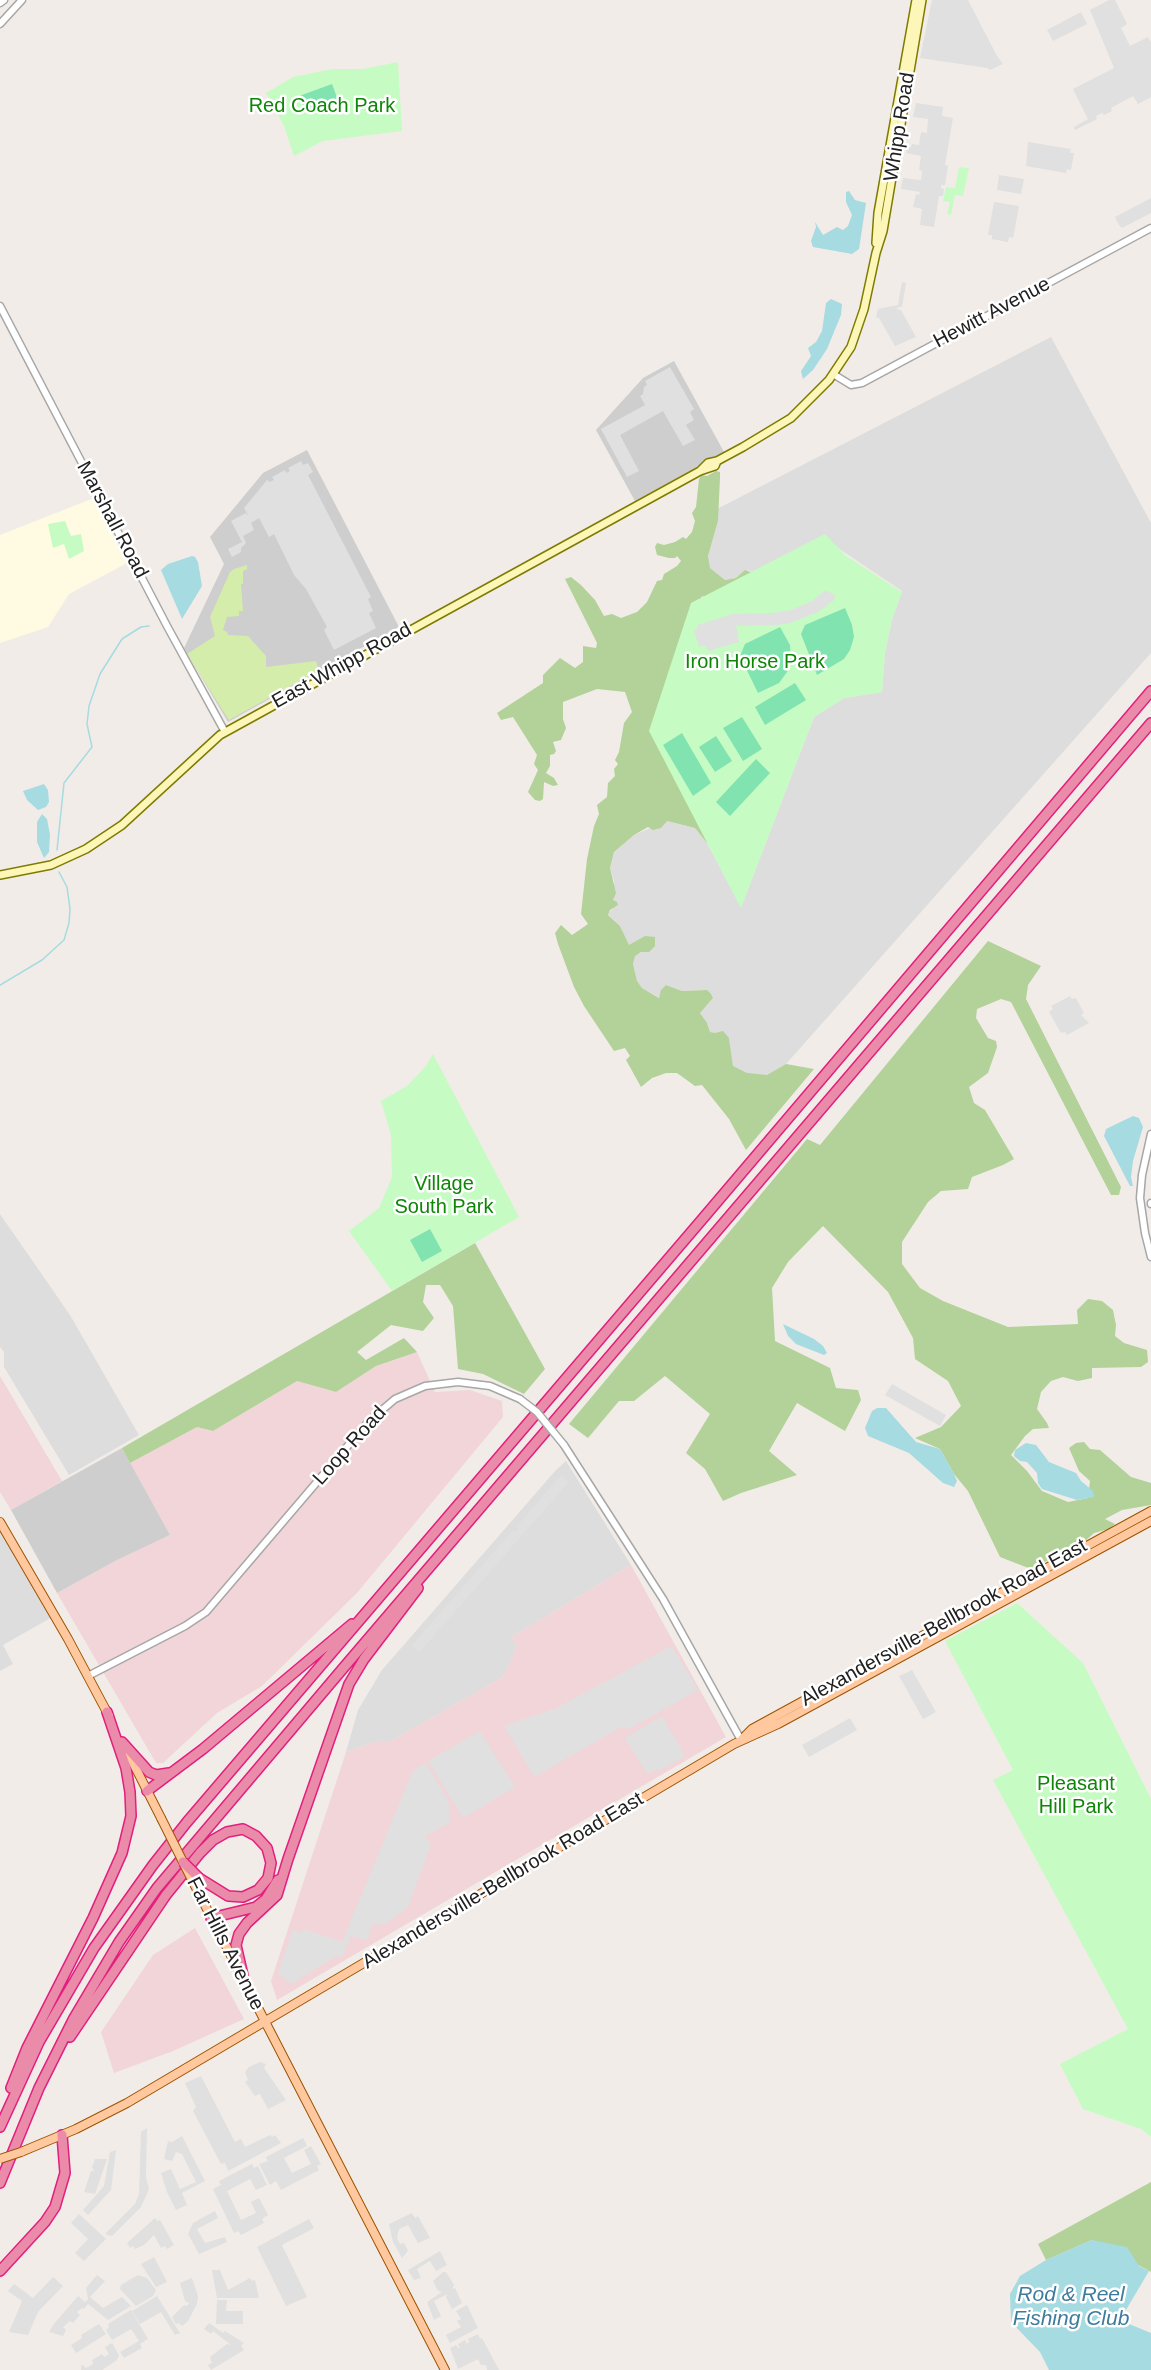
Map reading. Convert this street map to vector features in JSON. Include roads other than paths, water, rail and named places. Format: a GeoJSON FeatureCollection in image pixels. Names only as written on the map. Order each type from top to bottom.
{"type":"FeatureCollection","features":[{"type":"Feature","properties":{"kind":"highway"},"geometry":{"type":"LineString","coordinates":[[0,2125],[39,2043],[94,1948],[136,1888],[219,1782],[366,1613],[1151,691]]}},
{"type":"Feature","properties":{"kind":"highway"},"geometry":{"type":"LineString","coordinates":[[0,2183],[21,2127],[92,1985],[119,1942],[158,1888],[1151,723]]}},
{"type":"Feature","properties":{"kind":"highway"},"geometry":{"type":"LineString","coordinates":[[244,1984],[236,1945],[239,1934],[247,1923],[277,1895],[345,1696],[356,1671],[488,1499]]}},
{"type":"Feature","properties":{"kind":"highway"},"geometry":{"type":"LineString","coordinates":[[147,1791],[266,1698],[336,1636],[366,1613]]}},
{"type":"Feature","properties":{"kind":"highway"},"geometry":{"type":"LineString","coordinates":[[0,2125],[14,2077],[27,2048],[93,1918],[122,1853],[131,1816],[130,1792],[126,1768],[107,1712]]}},
{"type":"Feature","properties":{"kind":"highway"},"geometry":{"type":"LineString","coordinates":[[122,1742],[149,1772],[160,1775],[174,1772]]}},
{"type":"Feature","properties":{"kind":"highway"},"geometry":{"type":"LineString","coordinates":[[50,2066],[166,1895],[200,1853],[213,1840],[227,1832],[243,1829],[256,1836],[267,1848],[271,1863],[268,1878],[258,1890],[243,1897],[228,1896],[196,1880],[183,1862]]}},
{"type":"Feature","properties":{"kind":"highway"},"geometry":{"type":"LineString","coordinates":[[211,1918],[243,1912],[261,1904],[270,1893],[286,1864]]}},
{"type":"Feature","properties":{"kind":"highway"},"geometry":{"type":"LineString","coordinates":[[0,2271],[45,2222],[60,2197],[65,2173],[62,2135]]}},
{"type":"Feature","properties":{"kind":"main road","name":"Whipp Road"},"geometry":{"type":"LineString","coordinates":[[876,253],[878,213],[916,0]]}},
{"type":"Feature","properties":{"kind":"main road","name":"Whipp Road"},"geometry":{"type":"LineString","coordinates":[[833,374],[851,347],[858,328],[886,214],[922,0]]}},
{"type":"Feature","properties":{"kind":"main road","name":"East Whipp Road"},"geometry":{"type":"LineString","coordinates":[[0,875],[51,865],[97,843],[122,825],[225,732],[700,471],[708,463],[717,461],[783,424],[807,404],[833,374]]}},
{"type":"Feature","properties":{"kind":"main road","name":"Alexandersville-Bellbrook Road East"},"geometry":{"type":"LineString","coordinates":[[0,2159],[62,2135],[127,2103],[741,1740],[764,1731],[1151,1511]]}},
{"type":"Feature","properties":{"kind":"main road","name":"Alexandersville-Bellbrook Road East"},"geometry":{"type":"LineString","coordinates":[[940,1630],[1151,1521]]}},
{"type":"Feature","properties":{"kind":"main road","name":"Far Hills Avenue"},"geometry":{"type":"LineString","coordinates":[[0,1522],[88,1676],[183,1862]]}},
{"type":"Feature","properties":{"kind":"main road","name":"Far Hills Avenue"},"geometry":{"type":"LineString","coordinates":[[196,1880],[211,1918],[244,1984],[445,2370]]}},
{"type":"Feature","properties":{"kind":"street"},"geometry":{"type":"LineString","coordinates":[[0,3],[4,0]]}},
{"type":"Feature","properties":{"kind":"street"},"geometry":{"type":"LineString","coordinates":[[0,24],[22,0]]}},
{"type":"Feature","properties":{"kind":"street","name":"Hewitt Avenue"},"geometry":{"type":"LineString","coordinates":[[833,374],[851,385],[862,383],[1151,228]]}},
{"type":"Feature","properties":{"kind":"street","name":"Marshall Road"},"geometry":{"type":"LineString","coordinates":[[0,306],[225,732]]}},
{"type":"Feature","properties":{"kind":"street"},"geometry":{"type":"LineString","coordinates":[[1151,1134],[1143,1169],[1140,1198],[1151,1257]]}},
{"type":"Feature","properties":{"kind":"street","name":"Loop Road"},"geometry":{"type":"LineString","coordinates":[[88,1676],[185,1626],[206,1612],[369,1421],[395,1399],[425,1386],[458,1382],[490,1386],[520,1399],[537,1413],[564,1445],[663,1599],[741,1740]]}},
{"type":"Feature","properties":{"kind":"water"},"geometry":{"type":"Polygon","coordinates":[[[849,191],[855,200],[866,203],[859,249],[852,254],[813,247],[811,241],[816,227],[815,222],[823,235],[837,227],[843,230],[848,226],[852,215],[846,202],[846,192],[849,191]]]}},
{"type":"Feature","properties":{"kind":"water"},"geometry":{"type":"Polygon","coordinates":[[[831,299],[842,304],[841,315],[827,349],[813,370],[803,379],[801,371],[811,356],[808,348],[816,342],[822,331],[826,303],[831,299]]]}},
{"type":"Feature","properties":{"kind":"water"},"geometry":{"type":"Polygon","coordinates":[[[192,556],[198,562],[202,586],[182,619],[161,570],[168,564],[192,556]]]}},
{"type":"Feature","properties":{"kind":"water"},"geometry":{"type":"Polygon","coordinates":[[[44,784],[48,790],[49,802],[46,807],[38,810],[27,800],[23,791],[44,784]]]}},
{"type":"Feature","properties":{"kind":"water"},"geometry":{"type":"Polygon","coordinates":[[[42,814],[47,819],[50,835],[49,852],[44,858],[37,842],[37,822],[42,814]]]}},
{"type":"Feature","properties":{"kind":"water"},"geometry":{"type":"Polygon","coordinates":[[[1133,1116],[1139,1118],[1143,1127],[1133,1161],[1131,1177],[1133,1186],[1130,1186],[1104,1136],[1106,1129],[1133,1116]]]}},
{"type":"Feature","properties":{"kind":"water"},"geometry":{"type":"Polygon","coordinates":[[[783,1324],[814,1339],[823,1346],[827,1353],[824,1355],[796,1344],[788,1336],[783,1324]]]}},
{"type":"Feature","properties":{"kind":"water"},"geometry":{"type":"Polygon","coordinates":[[[877,1408],[886,1408],[916,1442],[940,1449],[957,1481],[954,1487],[943,1483],[909,1453],[868,1436],[865,1428],[872,1411],[877,1408]]]}},
{"type":"Feature","properties":{"kind":"water"},"geometry":{"type":"Polygon","coordinates":[[[1026,1443],[1036,1445],[1049,1462],[1076,1473],[1081,1481],[1093,1491],[1094,1497],[1077,1500],[1042,1489],[1038,1483],[1037,1473],[1027,1462],[1020,1461],[1014,1456],[1015,1450],[1026,1443]]]}},
{"type":"Feature","properties":{"kind":"water","name":"Rod & Reel Fishing Club"},"geometry":{"type":"Polygon","coordinates":[[[1092,2240],[1127,2247],[1139,2266],[1149,2271],[1123,2315],[1129,2324],[1151,2333],[1151,2370],[1049,2370],[1040,2352],[1011,2322],[1010,2294],[1020,2276],[1046,2260],[1092,2240]]]}},
{"type":"Feature","properties":{"kind":"waterway"},"geometry":{"type":"LineString","coordinates":[[57,850],[64,783],[92,747],[87,724],[89,706],[100,674],[122,639],[141,627],[149,626]]}},
{"type":"Feature","properties":{"kind":"waterway"},"geometry":{"type":"LineString","coordinates":[[0,985],[42,960],[64,940],[70,909],[67,887],[59,872]]}},
{"type":"Feature","properties":{"kind":"park label","name":"Red Coach Park"},"geometry":{"type":"Point","coordinates":[322,106]}},
{"type":"Feature","properties":{"kind":"park label","name":"Iron Horse Park"},"geometry":{"type":"Point","coordinates":[755,662]}},
{"type":"Feature","properties":{"kind":"park label","name":"Village South Park"},"geometry":{"type":"Point","coordinates":[444,1196]}},
{"type":"Feature","properties":{"kind":"park label","name":"Pleasant Hill Park"},"geometry":{"type":"Point","coordinates":[1076,1796]}}]}
